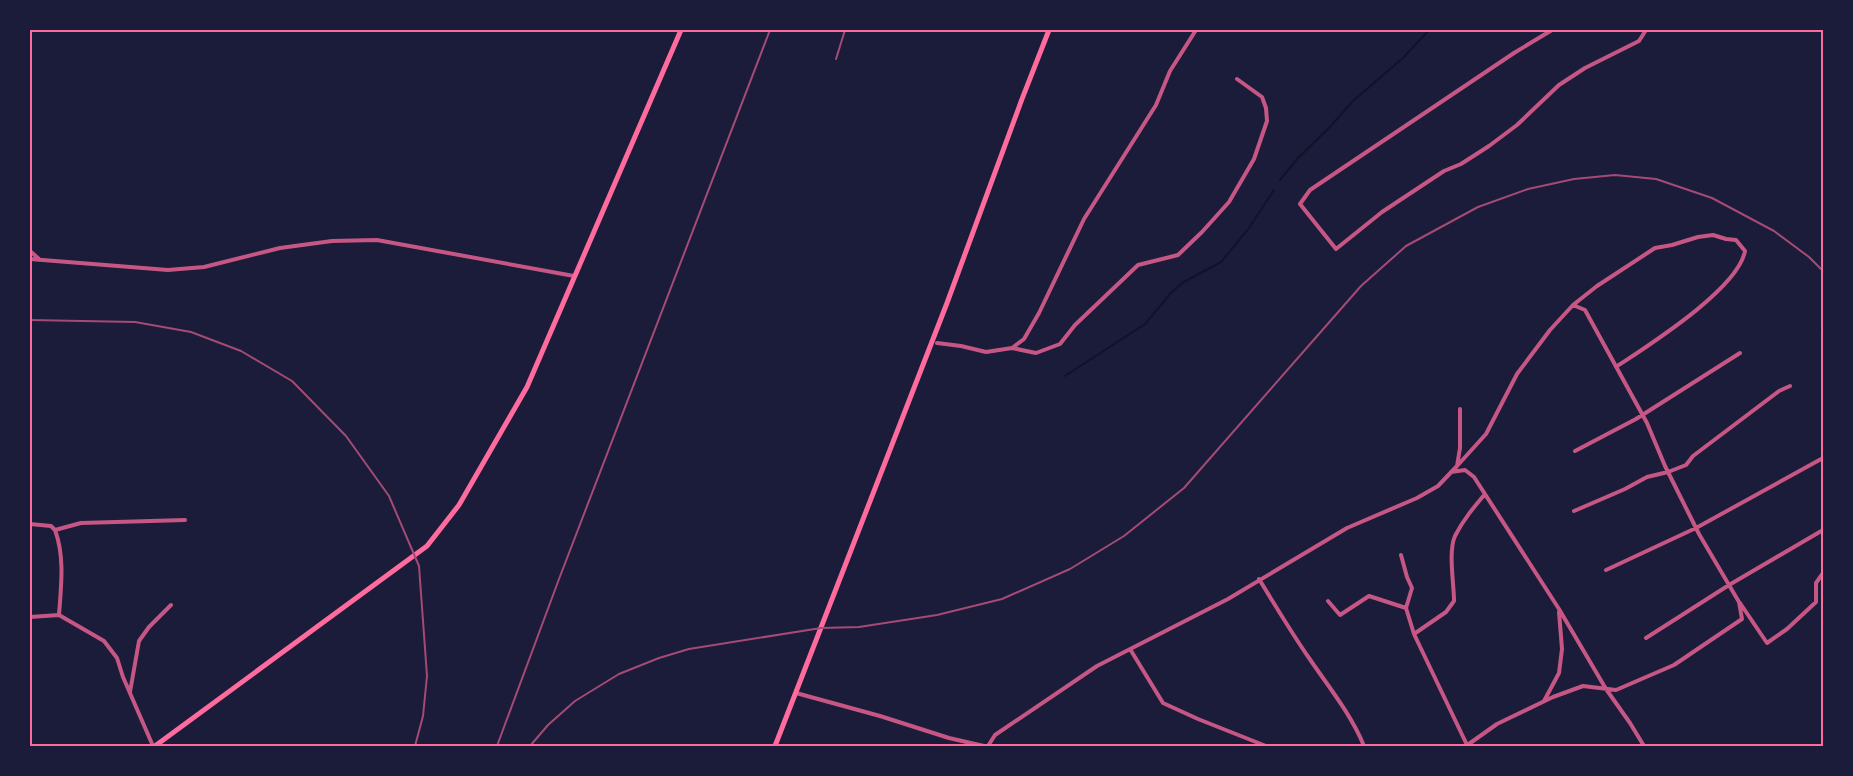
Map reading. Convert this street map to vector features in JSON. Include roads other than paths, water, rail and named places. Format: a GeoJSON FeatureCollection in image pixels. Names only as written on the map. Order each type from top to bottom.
{"type":"FeatureCollection","features":[{"type":"Feature","properties":{"kind":"main road"},"geometry":{"type":"LineString","coordinates":[[154,746],[427,546],[459,504],[527,387],[680,30]]}},
{"type":"Feature","properties":{"kind":"main road"},"geometry":{"type":"LineString","coordinates":[[775,746],[947,303],[1022,99],[1050,30]]}},
{"type":"Feature","properties":{"kind":"street"},"geometry":{"type":"LineString","coordinates":[[1012,348],[1024,339],[1039,313],[1084,219],[1156,105],[1170,71],[1196,30]]}},
{"type":"Feature","properties":{"kind":"street"},"geometry":{"type":"LineString","coordinates":[[1552,30],[1514,53],[1310,190],[1300,204],[1336,248],[1382,212],[1444,171],[1461,164],[1489,146],[1516,125],[1559,85],[1584,68],[1639,41],[1646,30]]}},
{"type":"Feature","properties":{"kind":"street"},"geometry":{"type":"LineString","coordinates":[[937,343],[986,352],[1012,348],[1036,354],[1060,344],[1074,325],[1138,265],[1178,255],[1202,232],[1228,202],[1254,159],[1267,121],[1266,108],[1262,97],[1237,79]]}},
{"type":"Feature","properties":{"kind":"street"},"geometry":{"type":"LineString","coordinates":[[988,746],[995,735],[1097,666],[1228,599],[1347,528],[1417,498],[1438,486],[1486,434],[1517,374],[1550,330],[1573,305],[1597,286],[1656,248],[1713,235],[1736,240],[1745,251],[1743,261],[1717,292],[1670,331],[1616,367]]}},
{"type":"Feature","properties":{"kind":"street"},"geometry":{"type":"LineString","coordinates":[[30,259],[168,270],[204,267],[289,247],[332,241],[377,240],[574,276]]}},
{"type":"Feature","properties":{"kind":"street"},"geometry":{"type":"LineString","coordinates":[[30,251],[40,260]]}},
{"type":"Feature","properties":{"kind":"street"},"geometry":{"type":"LineString","coordinates":[[1573,305],[1585,310],[1643,414],[1668,472],[1696,528],[1739,602],[1767,643],[1787,629],[1816,602],[1816,583],[1823,573]]}},
{"type":"Feature","properties":{"kind":"street"},"geometry":{"type":"LineString","coordinates":[[1575,451],[1701,380],[1740,353]]}},
{"type":"Feature","properties":{"kind":"street"},"geometry":{"type":"LineString","coordinates":[[1574,511],[1625,489],[1647,477],[1686,465],[1693,456],[1779,391],[1790,386]]}},
{"type":"Feature","properties":{"kind":"street"},"geometry":{"type":"LineString","coordinates":[[1456,466],[1460,448],[1460,409]]}},
{"type":"Feature","properties":{"kind":"street"},"geometry":{"type":"LineString","coordinates":[[1606,570],[1696,528],[1823,458]]}},
{"type":"Feature","properties":{"kind":"street"},"geometry":{"type":"LineString","coordinates":[[1451,472],[1465,470],[1474,477],[1559,609],[1606,689],[1630,722],[1644,746]]}},
{"type":"Feature","properties":{"kind":"street"},"geometry":{"type":"LineString","coordinates":[[1414,634],[1446,612],[1454,601],[1452,572],[1455,537],[1470,512],[1485,494]]}},
{"type":"Feature","properties":{"kind":"street"},"geometry":{"type":"LineString","coordinates":[[56,530],[81,523],[185,520]]}},
{"type":"Feature","properties":{"kind":"street"},"geometry":{"type":"LineString","coordinates":[[30,524],[51,526],[56,530],[60,542],[62,566],[59,615]]}},
{"type":"Feature","properties":{"kind":"street"},"geometry":{"type":"LineString","coordinates":[[1646,638],[1729,585],[1823,530]]}},
{"type":"Feature","properties":{"kind":"street"},"geometry":{"type":"LineString","coordinates":[[1401,556],[1412,588],[1406,608],[1414,634],[1467,746],[1498,724],[1543,702],[1583,686],[1616,690],[1674,665],[1742,619],[1739,602]]}},
{"type":"Feature","properties":{"kind":"street"},"geometry":{"type":"LineString","coordinates":[[1259,579],[1296,639],[1342,706],[1364,746]]}},
{"type":"Feature","properties":{"kind":"street"},"geometry":{"type":"LineString","coordinates":[[1328,601],[1340,615],[1369,596],[1406,608]]}},
{"type":"Feature","properties":{"kind":"street"},"geometry":{"type":"LineString","coordinates":[[130,692],[140,640],[149,627],[172,605]]}},
{"type":"Feature","properties":{"kind":"street"},"geometry":{"type":"LineString","coordinates":[[1543,702],[1559,673],[1562,650],[1559,609]]}},
{"type":"Feature","properties":{"kind":"street"},"geometry":{"type":"LineString","coordinates":[[30,617],[59,615],[104,641],[117,658],[154,746]]}},
{"type":"Feature","properties":{"kind":"street"},"geometry":{"type":"LineString","coordinates":[[1130,649],[1163,703],[1266,746]]}},
{"type":"Feature","properties":{"kind":"street"},"geometry":{"type":"LineString","coordinates":[[796,693],[984,746]]}},
{"type":"Feature","properties":{"kind":"street"},"geometry":{"type":"LineString","coordinates":[[956,746],[958,740]]}},
{"type":"Feature","properties":{"kind":"waterway"},"geometry":{"type":"LineString","coordinates":[[1280,180],[1297,159],[1353,101],[1403,58],[1429,30]]}},
{"type":"Feature","properties":{"kind":"waterway"},"geometry":{"type":"LineString","coordinates":[[1065,376],[1145,324],[1182,283],[1221,262],[1249,228],[1274,190]]}},
{"type":"Feature","properties":{"kind":"railway"},"geometry":{"type":"LineString","coordinates":[[497,746],[559,579],[770,30]]}},
{"type":"Feature","properties":{"kind":"railway"},"geometry":{"type":"LineString","coordinates":[[836,59],[845,30]]}},
{"type":"Feature","properties":{"kind":"railway"},"geometry":{"type":"LineString","coordinates":[[530,746],[548,725],[575,701],[619,674],[659,658],[689,649],[821,628],[859,627],[937,615],[1002,599],[1070,569],[1124,536],[1184,488],[1361,286],[1406,246],[1478,207],[1528,189],[1574,179],[1615,175],[1656,179],[1712,198],[1774,231],[1809,257],[1823,271]]}},
{"type":"Feature","properties":{"kind":"railway"},"geometry":{"type":"LineString","coordinates":[[30,320],[135,322],[191,332],[241,351],[292,381],[346,436],[389,496],[419,566],[427,676],[423,716],[415,746]]}}]}
